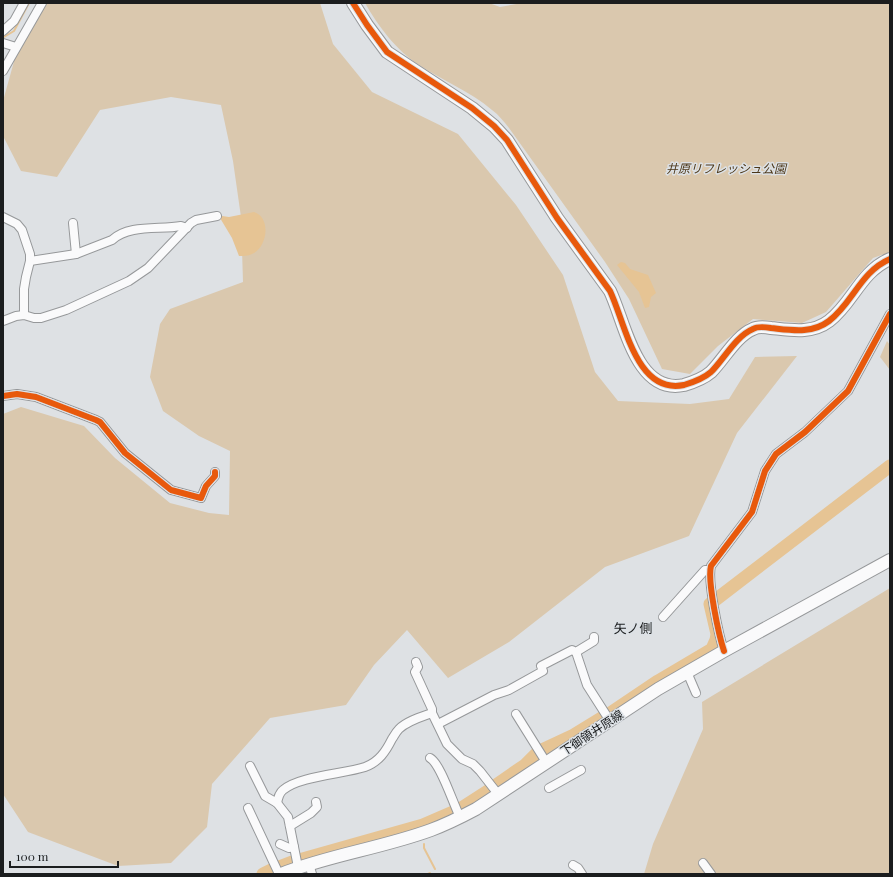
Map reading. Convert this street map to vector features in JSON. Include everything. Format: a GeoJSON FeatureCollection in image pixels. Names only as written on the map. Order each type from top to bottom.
{"type":"FeatureCollection","features":[{"type":"Feature","properties":{"kind":"street"},"geometry":{"type":"LineString","coordinates":[[3,31],[14,21],[24,3]]}},
{"type":"Feature","properties":{"kind":"street"},"geometry":{"type":"LineString","coordinates":[[3,71],[42,3]]}},
{"type":"Feature","properties":{"kind":"street"},"geometry":{"type":"LineString","coordinates":[[353,3],[387,52],[472,108],[494,126],[507,140],[557,218],[610,291],[633,353],[648,373],[665,384],[676,386],[701,379],[718,364],[734,344],[754,328],[764,327],[805,331],[822,326],[841,310],[866,276],[876,266],[890,259]]}},
{"type":"Feature","properties":{"kind":"street"},"geometry":{"type":"LineString","coordinates":[[3,43],[16,47]]}},
{"type":"Feature","properties":{"kind":"street"},"geometry":{"type":"LineString","coordinates":[[3,321],[16,316],[24,315],[40,318],[66,310],[129,282],[148,268],[196,220],[217,216]]}},
{"type":"Feature","properties":{"kind":"street"},"geometry":{"type":"LineString","coordinates":[[3,217],[17,224],[22,230],[30,254],[30,261],[24,288],[24,315]]}},
{"type":"Feature","properties":{"kind":"street"},"geometry":{"type":"LineString","coordinates":[[73,222],[76,254]]}},
{"type":"Feature","properties":{"kind":"street"},"geometry":{"type":"LineString","coordinates":[[30,261],[76,254],[134,230],[181,226],[187,228]]}},
{"type":"Feature","properties":{"kind":"street"},"geometry":{"type":"LineString","coordinates":[[724,651],[713,602],[710,574],[714,563],[752,512],[765,471],[776,454],[805,432],[848,391],[890,314]]}},
{"type":"Feature","properties":{"kind":"street"},"geometry":{"type":"LineString","coordinates":[[3,396],[17,394],[36,397],[100,422],[126,453],[173,491],[201,498],[206,486],[215,476],[215,472]]}},
{"type":"Feature","properties":{"kind":"street","name":"下御領井原線"},"geometry":{"type":"LineString","coordinates":[[280,874],[306,868],[430,830],[458,813],[476,809],[658,689],[890,560]]}},
{"type":"Feature","properties":{"kind":"street"},"geometry":{"type":"LineString","coordinates":[[663,617],[705,570],[710,574]]}},
{"type":"Feature","properties":{"kind":"street"},"geometry":{"type":"LineString","coordinates":[[438,724],[494,695],[509,690],[543,671],[541,666],[572,650],[576,652],[594,641],[594,637]]}},
{"type":"Feature","properties":{"kind":"street"},"geometry":{"type":"LineString","coordinates":[[576,652],[587,684],[610,721]]}},
{"type":"Feature","properties":{"kind":"street"},"geometry":{"type":"LineString","coordinates":[[416,662],[418,667],[414,672],[432,709],[432,713],[448,744],[457,755],[473,764],[480,771],[498,794]]}},
{"type":"Feature","properties":{"kind":"street"},"geometry":{"type":"LineString","coordinates":[[688,672],[696,692]]}},
{"type":"Feature","properties":{"kind":"street"},"geometry":{"type":"LineString","coordinates":[[277,803],[278,796],[283,790],[291,785],[354,770],[372,763],[384,754],[400,728],[432,713]]}},
{"type":"Feature","properties":{"kind":"street"},"geometry":{"type":"LineString","coordinates":[[516,714],[546,762]]}},
{"type":"Feature","properties":{"kind":"street"},"geometry":{"type":"LineString","coordinates":[[430,758],[438,766],[458,813]]}},
{"type":"Feature","properties":{"kind":"street"},"geometry":{"type":"LineString","coordinates":[[250,766],[265,796],[277,803],[288,817],[294,847],[306,868]]}},
{"type":"Feature","properties":{"kind":"street"},"geometry":{"type":"LineString","coordinates":[[549,788],[581,770]]}},
{"type":"Feature","properties":{"kind":"street"},"geometry":{"type":"LineString","coordinates":[[290,826],[316,809],[316,802]]}},
{"type":"Feature","properties":{"kind":"street"},"geometry":{"type":"LineString","coordinates":[[248,808],[280,874]]}},
{"type":"Feature","properties":{"kind":"street"},"geometry":{"type":"LineString","coordinates":[[280,844],[289,848],[294,847]]}},
{"type":"Feature","properties":{"kind":"street"},"geometry":{"type":"LineString","coordinates":[[703,863],[711,874]]}},
{"type":"Feature","properties":{"kind":"street"},"geometry":{"type":"LineString","coordinates":[[573,865],[578,868],[582,874]]}},
{"type":"Feature","properties":{"kind":"green space"},"geometry":{"type":"Polygon","coordinates":[[[46,3],[320,3],[333,44],[372,92],[458,134],[516,205],[563,275],[595,372],[618,401],[690,404],[729,399],[755,357],[797,356],[737,433],[689,536],[605,567],[509,642],[448,678],[407,630],[374,665],[346,705],[270,718],[212,784],[207,827],[171,863],[118,866],[28,832],[3,794],[3,414],[21,407],[84,426],[115,458],[170,503],[209,513],[229,515],[230,451],[199,436],[163,411],[150,377],[160,324],[170,309],[243,282],[241,217],[233,161],[221,105],[171,97],[100,110],[57,177],[21,171],[3,136],[3,101],[18,47],[46,3]]]}},
{"type":"Feature","properties":{"kind":"green space","name":"井原リフレッシュ公園"},"geometry":{"type":"Polygon","coordinates":[[[365,3],[489,3],[500,7],[522,3],[890,3],[890,252],[873,258],[826,312],[802,323],[753,319],[718,346],[690,374],[662,369],[629,299],[605,262],[509,128],[497,114],[484,103],[428,71],[403,53],[382,29],[365,3]]]}},
{"type":"Feature","properties":{"kind":"green space"},"geometry":{"type":"Polygon","coordinates":[[[887,341],[890,345],[890,370],[880,357],[887,341]]]}},
{"type":"Feature","properties":{"kind":"green space"},"geometry":{"type":"Polygon","coordinates":[[[890,588],[890,874],[644,874],[653,844],[703,729],[702,702],[890,588]]]}},
{"type":"Feature","properties":{"kind":"shaded area"},"geometry":{"type":"Polygon","coordinates":[[[254,212],[260,215],[263,220],[265,226],[264,240],[257,251],[249,255],[239,256],[232,238],[220,218],[222,216],[229,217],[254,212]]]}},
{"type":"Feature","properties":{"kind":"shaded area"},"geometry":{"type":"Polygon","coordinates":[[[621,262],[625,263],[630,269],[648,275],[656,293],[651,297],[649,307],[645,308],[639,292],[617,265],[621,262]]]}},
{"type":"Feature","properties":{"kind":"waterway"},"geometry":{"type":"LineString","coordinates":[[4,37],[14,31],[29,3]]}},
{"type":"Feature","properties":{"kind":"waterway"},"geometry":{"type":"LineString","coordinates":[[609,714],[658,681],[712,649],[717,634],[710,604],[890,466]]}},
{"type":"Feature","properties":{"kind":"waterway"},"geometry":{"type":"LineString","coordinates":[[542,750],[572,736],[603,717]]}},
{"type":"Feature","properties":{"kind":"waterway"},"geometry":{"type":"LineString","coordinates":[[496,785],[525,765],[537,753]]}},
{"type":"Feature","properties":{"kind":"waterway"},"geometry":{"type":"LineString","coordinates":[[299,860],[423,825],[460,809],[491,789]]}},
{"type":"Feature","properties":{"kind":"waterway"},"geometry":{"type":"LineString","coordinates":[[424,844],[424,848],[435,869]]}},
{"type":"Feature","properties":{"kind":"waterway"},"geometry":{"type":"LineString","coordinates":[[279,867],[292,862]]}},
{"type":"Feature","properties":{"kind":"waterway"},"geometry":{"type":"LineString","coordinates":[[263,874],[273,869]]}},
{"type":"Feature","properties":{"kind":"cycle path"},"geometry":{"type":"LineString","coordinates":[[353,3],[387,52],[472,108],[494,126],[507,140],[557,218],[610,291],[627,337],[643,368],[654,379],[668,385],[684,385],[702,378],[716,367],[730,348],[741,337],[755,328],[764,327],[786,330],[801,330],[816,328],[822,325],[837,314],[871,272],[890,259]]}},
{"type":"Feature","properties":{"kind":"cycle path"},"geometry":{"type":"LineString","coordinates":[[724,651],[719,634],[712,596],[710,573],[711,566],[752,512],[765,471],[776,454],[805,432],[848,391],[890,314]]}},
{"type":"Feature","properties":{"kind":"cycle path"},"geometry":{"type":"LineString","coordinates":[[3,396],[17,394],[36,397],[100,422],[125,453],[171,490],[201,498],[206,486],[215,476],[215,472]]}},
{"type":"Feature","properties":{"kind":"district","name":"矢ノ側"},"geometry":{"type":"Point","coordinates":[633,628]}}]}
